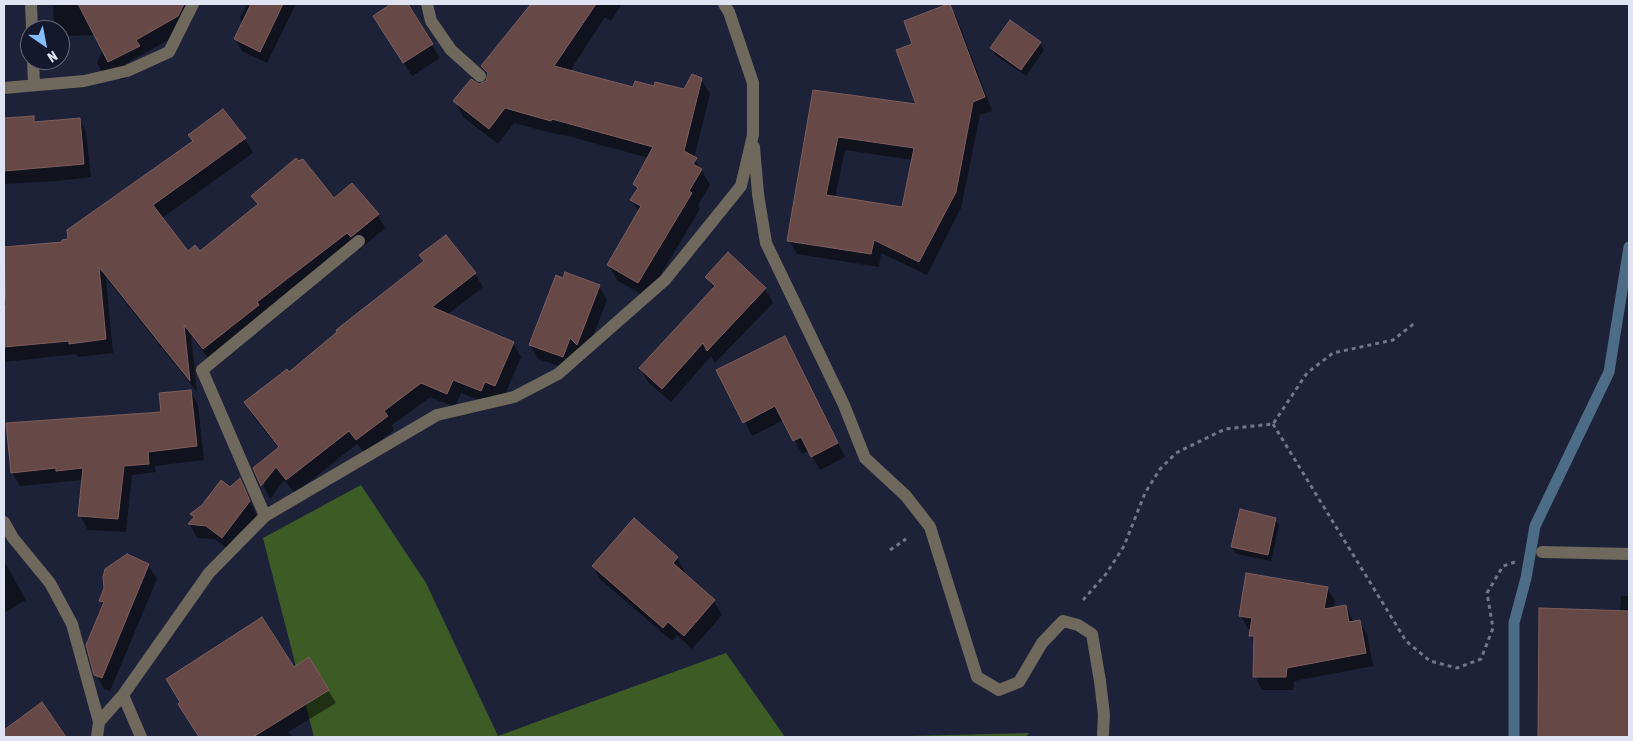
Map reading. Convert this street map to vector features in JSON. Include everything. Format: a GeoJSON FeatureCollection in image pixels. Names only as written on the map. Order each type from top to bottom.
{"type":"FeatureCollection","features":[{"type":"Feature","properties":{"kind":"street"},"geometry":{"type":"LineString","coordinates":[[31,4],[32,20]]}},
{"type":"Feature","properties":{"kind":"street"},"geometry":{"type":"LineString","coordinates":[[4,88],[84,82],[127,71],[169,52],[193,4]]}},
{"type":"Feature","properties":{"kind":"street"},"geometry":{"type":"LineString","coordinates":[[427,4],[431,21],[451,50],[480,76]]}},
{"type":"Feature","properties":{"kind":"street"},"geometry":{"type":"LineString","coordinates":[[724,4],[729,12],[753,83],[753,135],[758,194],[766,243],[844,405],[865,458],[906,496],[930,527],[977,677],[999,690],[1019,682],[1042,643],[1063,621],[1078,625],[1092,634],[1104,715],[1103,734]]}},
{"type":"Feature","properties":{"kind":"street"},"geometry":{"type":"LineString","coordinates":[[34,70],[34,85]]}},
{"type":"Feature","properties":{"kind":"street"},"geometry":{"type":"LineString","coordinates":[[99,722],[123,695],[209,573],[265,516],[438,415],[514,397],[558,374],[665,280],[740,186],[753,135]]}},
{"type":"Feature","properties":{"kind":"street"},"geometry":{"type":"LineString","coordinates":[[265,516],[202,370],[359,241]]}},
{"type":"Feature","properties":{"kind":"street"},"geometry":{"type":"LineString","coordinates":[[4,522],[13,538],[50,583],[72,624],[99,722],[96,737]]}},
{"type":"Feature","properties":{"kind":"street"},"geometry":{"type":"LineString","coordinates":[[1542,552],[1629,554]]}},
{"type":"Feature","properties":{"kind":"street"},"geometry":{"type":"LineString","coordinates":[[123,695],[141,737]]}},
{"type":"Feature","properties":{"kind":"path"},"geometry":{"type":"LineString","coordinates":[[1273,424],[1307,373],[1333,353],[1392,340],[1416,322]]}},
{"type":"Feature","properties":{"kind":"path"},"geometry":{"type":"LineString","coordinates":[[1063,621],[1106,574],[1124,546],[1145,493],[1160,469],[1176,453],[1225,428],[1273,424]]}},
{"type":"Feature","properties":{"kind":"path"},"geometry":{"type":"LineString","coordinates":[[1273,424],[1406,641],[1430,661],[1457,668],[1481,659],[1493,628],[1487,593],[1503,566],[1542,552]]}},
{"type":"Feature","properties":{"kind":"green space"},"geometry":{"type":"Polygon","coordinates":[[[361,485],[426,583],[498,736],[726,653],[785,737],[314,737],[263,538],[361,485]]]}},
{"type":"Feature","properties":{"kind":"green space"},"geometry":{"type":"Polygon","coordinates":[[[1029,733],[1026,737],[867,737],[1029,733]]]}},
{"type":"Feature","properties":{"kind":"building"},"geometry":{"type":"Polygon","coordinates":[[[78,4],[184,4],[178,16],[136,40],[140,46],[108,62],[78,4]]]}},
{"type":"Feature","properties":{"kind":"building"},"geometry":{"type":"Polygon","coordinates":[[[251,4],[283,4],[260,52],[234,39],[251,4]]]}},
{"type":"Feature","properties":{"kind":"building"},"geometry":{"type":"Polygon","coordinates":[[[391,4],[408,4],[433,44],[403,63],[373,16],[391,4]]]}},
{"type":"Feature","properties":{"kind":"building"},"geometry":{"type":"Polygon","coordinates":[[[531,4],[596,4],[554,66],[633,87],[635,81],[654,86],[655,82],[684,89],[692,74],[702,78],[684,151],[697,158],[693,164],[702,169],[689,191],[692,193],[638,283],[607,265],[641,206],[630,200],[638,188],[633,184],[653,147],[505,108],[489,129],[453,101],[471,79],[479,84],[486,81],[488,73],[481,66],[531,4]]]}},
{"type":"Feature","properties":{"kind":"building"},"geometry":{"type":"Polygon","coordinates":[[[950,4],[985,97],[973,102],[956,192],[919,262],[874,240],[871,254],[787,241],[813,90],[916,104],[896,50],[912,44],[904,21],[950,4]],[[838,137],[826,195],[902,207],[914,148],[838,137]]]}},
{"type":"Feature","properties":{"kind":"building"},"geometry":{"type":"Polygon","coordinates":[[[1010,20],[1041,42],[1021,70],[990,48],[1010,20]]]}},
{"type":"Feature","properties":{"kind":"building"},"geometry":{"type":"Polygon","coordinates":[[[223,109],[246,138],[153,205],[188,251],[195,245],[200,251],[258,204],[251,196],[296,158],[299,161],[303,159],[334,198],[352,183],[379,214],[351,237],[347,233],[257,302],[259,305],[203,349],[184,325],[190,381],[99,267],[106,339],[69,344],[69,341],[4,347],[4,307],[6,307],[4,247],[62,242],[62,240],[68,239],[67,230],[193,141],[188,135],[223,109]]]}},
{"type":"Feature","properties":{"kind":"building"},"geometry":{"type":"Polygon","coordinates":[[[34,116],[34,122],[80,118],[84,164],[4,171],[4,118],[34,116]]]}},
{"type":"Feature","properties":{"kind":"building"},"geometry":{"type":"Polygon","coordinates":[[[446,235],[476,273],[432,307],[514,342],[495,386],[485,382],[481,391],[453,380],[447,394],[421,383],[384,411],[388,416],[356,440],[349,431],[286,480],[276,467],[261,486],[253,468],[279,447],[244,402],[287,369],[289,372],[337,332],[336,330],[424,261],[419,255],[446,235]]]}},
{"type":"Feature","properties":{"kind":"building"},"geometry":{"type":"Polygon","coordinates":[[[728,252],[766,288],[707,351],[703,343],[662,389],[639,368],[715,286],[705,277],[728,252]]]}},
{"type":"Feature","properties":{"kind":"building"},"geometry":{"type":"Polygon","coordinates":[[[565,272],[600,285],[577,345],[570,338],[563,357],[529,345],[556,275],[563,278],[565,272]]]}},
{"type":"Feature","properties":{"kind":"building"},"geometry":{"type":"Polygon","coordinates":[[[785,336],[838,443],[811,457],[801,437],[793,441],[775,406],[743,423],[716,370],[785,336]]]}},
{"type":"Feature","properties":{"kind":"building"},"geometry":{"type":"Polygon","coordinates":[[[191,390],[197,446],[148,452],[149,464],[124,466],[118,519],[78,516],[83,468],[56,471],[56,468],[11,473],[6,423],[161,412],[159,393],[191,390]]]}},
{"type":"Feature","properties":{"kind":"building"},"geometry":{"type":"Polygon","coordinates":[[[240,478],[250,501],[222,538],[206,526],[188,524],[194,517],[190,514],[202,505],[221,480],[230,487],[240,478]]]}},
{"type":"Feature","properties":{"kind":"building"},"geometry":{"type":"Polygon","coordinates":[[[1240,509],[1276,518],[1268,555],[1231,547],[1240,509]]]}},
{"type":"Feature","properties":{"kind":"building"},"geometry":{"type":"Polygon","coordinates":[[[634,518],[678,557],[673,563],[715,600],[684,636],[668,622],[663,628],[592,566],[634,518]]]}},
{"type":"Feature","properties":{"kind":"building"},"geometry":{"type":"Polygon","coordinates":[[[127,554],[149,564],[102,678],[94,675],[86,645],[104,602],[99,601],[104,588],[103,577],[105,569],[127,554]]]}},
{"type":"Feature","properties":{"kind":"building"},"geometry":{"type":"Polygon","coordinates":[[[1246,573],[1328,587],[1324,609],[1346,605],[1349,622],[1360,620],[1366,653],[1287,668],[1286,677],[1253,677],[1254,636],[1249,636],[1252,618],[1239,616],[1246,573]]]}},
{"type":"Feature","properties":{"kind":"building"},"geometry":{"type":"Polygon","coordinates":[[[1539,608],[1629,611],[1629,737],[1538,737],[1539,608]]]}},
{"type":"Feature","properties":{"kind":"building"},"geometry":{"type":"Polygon","coordinates":[[[262,617],[294,667],[309,657],[329,690],[253,737],[199,737],[178,704],[180,702],[166,679],[262,617]]]}},
{"type":"Feature","properties":{"kind":"building"},"geometry":{"type":"Polygon","coordinates":[[[42,702],[66,737],[4,737],[4,730],[42,702]]]}},
{"type":"Feature","properties":{"kind":"waterway"},"geometry":{"type":"LineString","coordinates":[[1514,737],[1514,623],[1526,578],[1535,526],[1609,372],[1629,247]]}}]}
